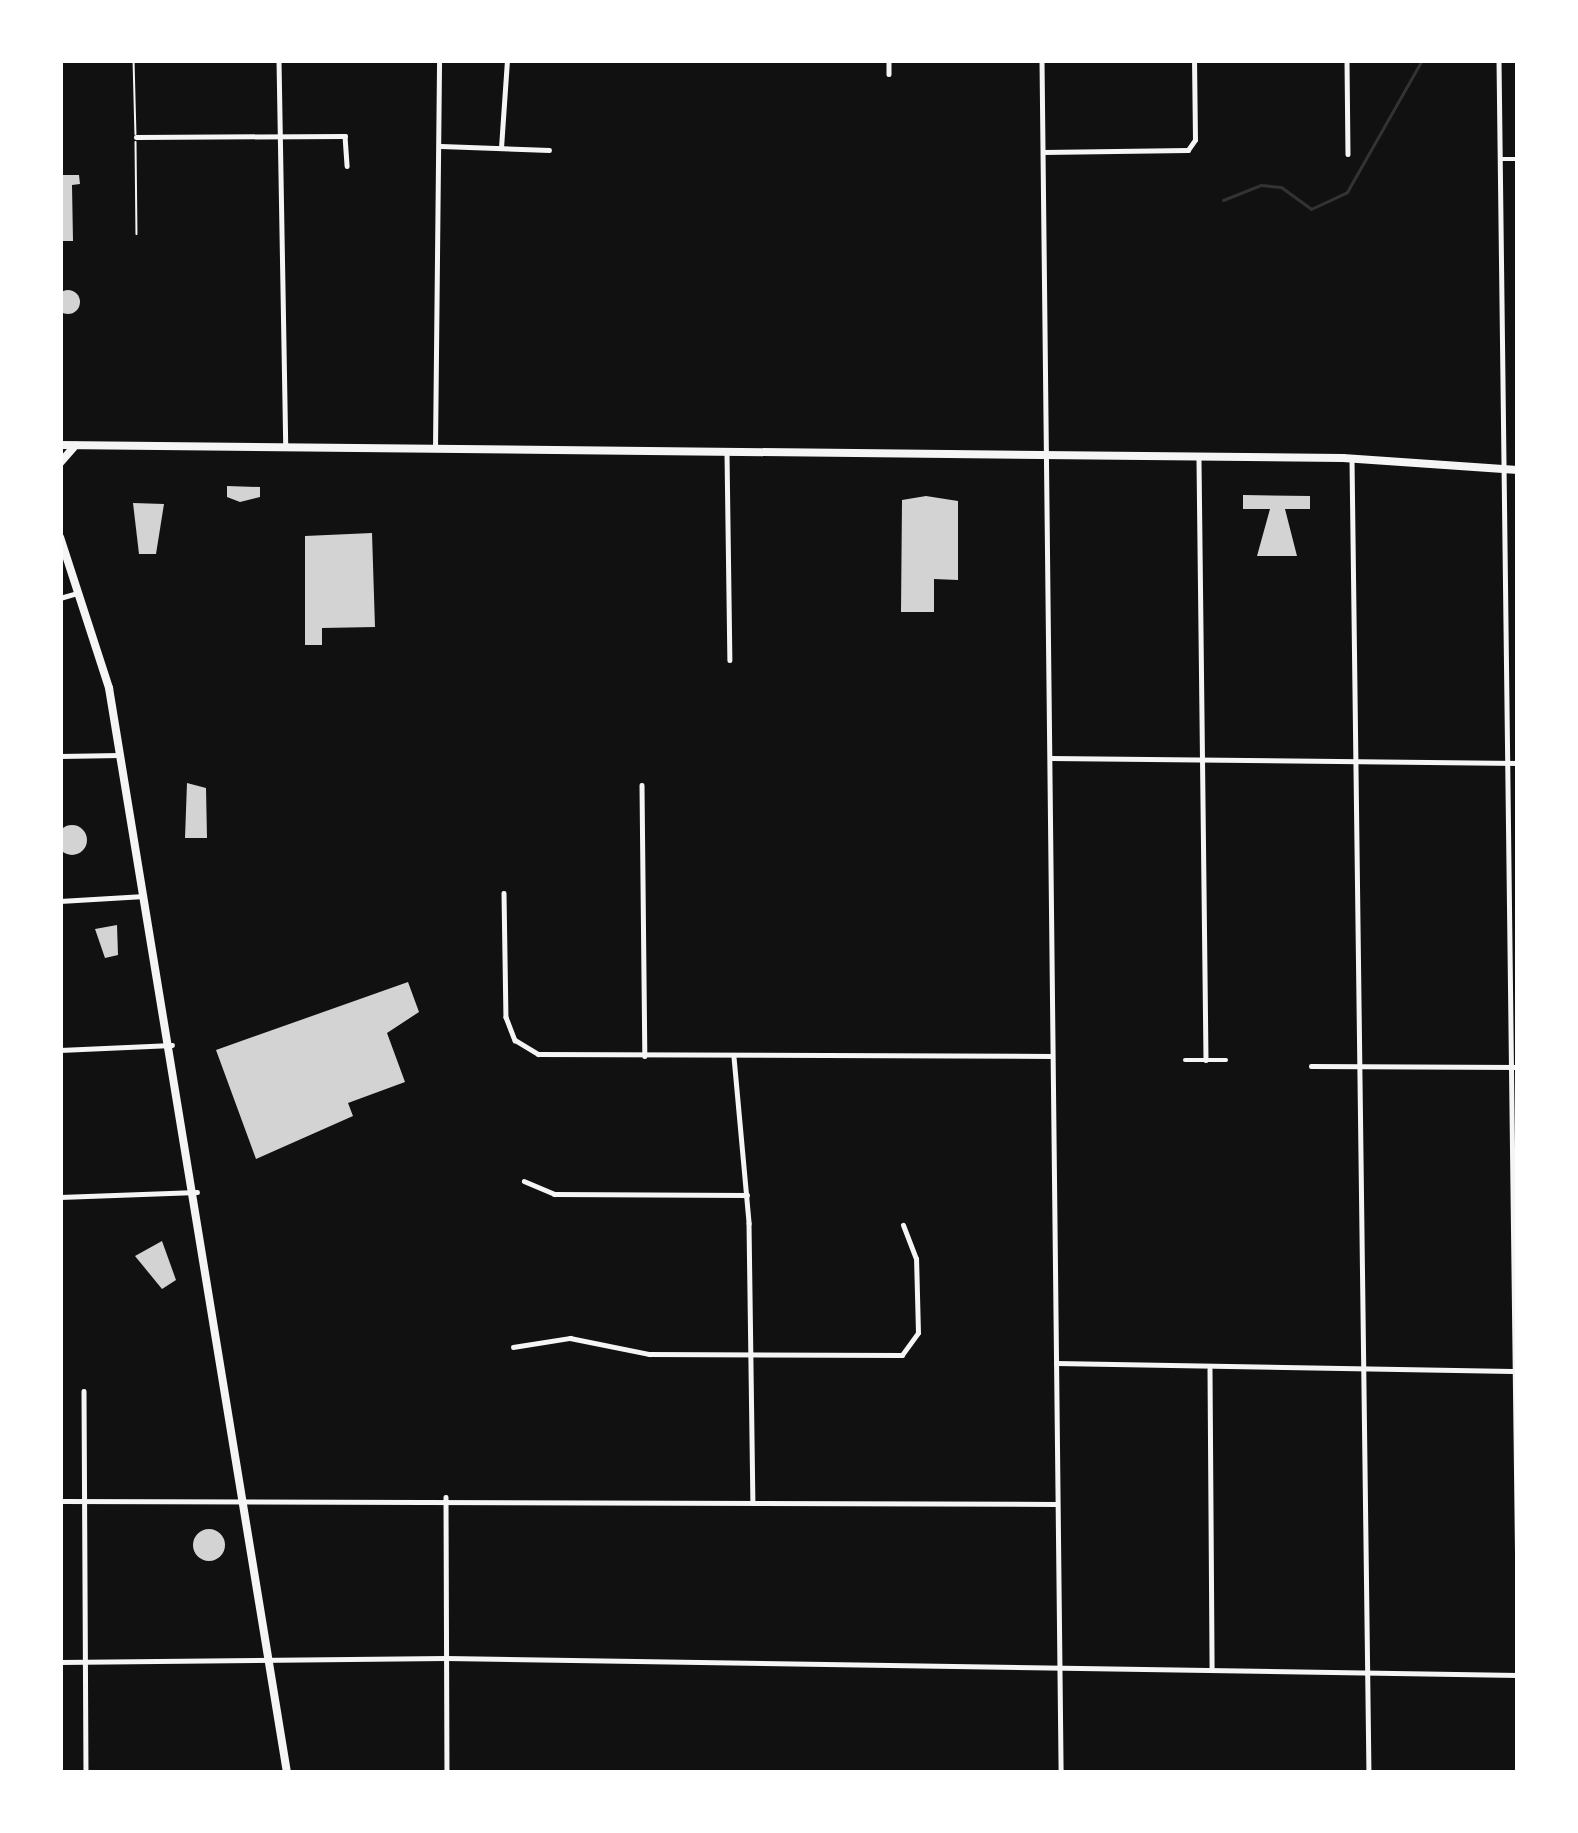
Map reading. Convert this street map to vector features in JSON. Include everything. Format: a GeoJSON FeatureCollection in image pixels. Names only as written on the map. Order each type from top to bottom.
{"type":"FeatureCollection","features":[{"type":"Feature","properties":{"kind":"main road"},"geometry":{"type":"LineString","coordinates":[[60,441],[76,445],[1352,458],[1505,464],[1518,470]]}},
{"type":"Feature","properties":{"kind":"main road"},"geometry":{"type":"LineString","coordinates":[[60,463],[76,445]]}},
{"type":"Feature","properties":{"kind":"main road"},"geometry":{"type":"LineString","coordinates":[[1505,464],[1518,458]]}},
{"type":"Feature","properties":{"kind":"main road"},"geometry":{"type":"LineString","coordinates":[[60,537],[81,592],[120,755],[172,1045],[287,1773]]}},
{"type":"Feature","properties":{"kind":"street"},"geometry":{"type":"LineString","coordinates":[[278,60],[286,447]]}},
{"type":"Feature","properties":{"kind":"street"},"geometry":{"type":"LineString","coordinates":[[435,449],[439,60]]}},
{"type":"Feature","properties":{"kind":"street"},"geometry":{"type":"LineString","coordinates":[[501,148],[507,60]]}},
{"type":"Feature","properties":{"kind":"street"},"geometry":{"type":"LineString","coordinates":[[889,60],[890,74]]}},
{"type":"Feature","properties":{"kind":"street"},"geometry":{"type":"LineString","coordinates":[[1042,60],[1061,1773]]}},
{"type":"Feature","properties":{"kind":"street"},"geometry":{"type":"LineString","coordinates":[[1043,152],[1188,150],[1195,140],[1194,60]]}},
{"type":"Feature","properties":{"kind":"street"},"geometry":{"type":"LineString","coordinates":[[1347,60],[1348,154]]}},
{"type":"Feature","properties":{"kind":"street"},"geometry":{"type":"LineString","coordinates":[[1499,60],[1518,1595]]}},
{"type":"Feature","properties":{"kind":"street"},"geometry":{"type":"LineString","coordinates":[[136,137],[346,136],[347,166]]}},
{"type":"Feature","properties":{"kind":"street"},"geometry":{"type":"LineString","coordinates":[[441,146],[549,150]]}},
{"type":"Feature","properties":{"kind":"street"},"geometry":{"type":"LineString","coordinates":[[1501,159],[1518,159]]}},
{"type":"Feature","properties":{"kind":"street"},"geometry":{"type":"LineString","coordinates":[[727,453],[730,660]]}},
{"type":"Feature","properties":{"kind":"street"},"geometry":{"type":"LineString","coordinates":[[1199,457],[1206,1060]]}},
{"type":"Feature","properties":{"kind":"street"},"geometry":{"type":"LineString","coordinates":[[1352,458],[1369,1773]]}},
{"type":"Feature","properties":{"kind":"street"},"geometry":{"type":"LineString","coordinates":[[60,598],[81,592]]}},
{"type":"Feature","properties":{"kind":"street"},"geometry":{"type":"LineString","coordinates":[[60,756],[120,755]]}},
{"type":"Feature","properties":{"kind":"street"},"geometry":{"type":"LineString","coordinates":[[1050,758],[1518,763]]}},
{"type":"Feature","properties":{"kind":"street"},"geometry":{"type":"LineString","coordinates":[[642,785],[645,1056]]}},
{"type":"Feature","properties":{"kind":"street"},"geometry":{"type":"LineString","coordinates":[[504,893],[506,1017],[527,1049],[645,1056],[1052,1056]]}},
{"type":"Feature","properties":{"kind":"street"},"geometry":{"type":"LineString","coordinates":[[60,901],[145,896]]}},
{"type":"Feature","properties":{"kind":"street"},"geometry":{"type":"LineString","coordinates":[[60,1050],[172,1045]]}},
{"type":"Feature","properties":{"kind":"street"},"geometry":{"type":"LineString","coordinates":[[734,1057],[747,1195],[753,1500]]}},
{"type":"Feature","properties":{"kind":"street"},"geometry":{"type":"LineString","coordinates":[[1185,1060],[1226,1060]]}},
{"type":"Feature","properties":{"kind":"street"},"geometry":{"type":"LineString","coordinates":[[1311,1066],[1515,1067]]}},
{"type":"Feature","properties":{"kind":"street"},"geometry":{"type":"LineString","coordinates":[[524,1181],[554,1193],[747,1195]]}},
{"type":"Feature","properties":{"kind":"street"},"geometry":{"type":"LineString","coordinates":[[60,1197],[196,1192]]}},
{"type":"Feature","properties":{"kind":"street"},"geometry":{"type":"LineString","coordinates":[[513,1347],[593,1338],[650,1354],[893,1357],[910,1350],[917,1273],[903,1225]]}},
{"type":"Feature","properties":{"kind":"street"},"geometry":{"type":"LineString","coordinates":[[1056,1364],[1516,1371]]}},
{"type":"Feature","properties":{"kind":"street"},"geometry":{"type":"LineString","coordinates":[[1210,1369],[1212,1671]]}},
{"type":"Feature","properties":{"kind":"street"},"geometry":{"type":"LineString","coordinates":[[85,1391],[86,1773]]}},
{"type":"Feature","properties":{"kind":"street"},"geometry":{"type":"LineString","coordinates":[[60,1501],[446,1496],[1058,1504]]}},
{"type":"Feature","properties":{"kind":"street"},"geometry":{"type":"LineString","coordinates":[[446,1496],[447,1773]]}},
{"type":"Feature","properties":{"kind":"street"},"geometry":{"type":"LineString","coordinates":[[60,1662],[446,1658],[1518,1675]]}},
{"type":"Feature","properties":{"kind":"lane"},"geometry":{"type":"LineString","coordinates":[[134,60],[137,234]]}},
{"type":"Feature","properties":{"kind":"building"},"geometry":{"type":"Polygon","coordinates":[[[60,175],[79,175],[80,184],[72,185],[73,241],[60,241],[60,175]]]}},
{"type":"Feature","properties":{"kind":"building"},"geometry":{"type":"Polygon","coordinates":[[[68,290],[80,302],[68,314],[56,302],[68,290]]]}},
{"type":"Feature","properties":{"kind":"building"},"geometry":{"type":"Polygon","coordinates":[[[227,486],[260,487],[260,497],[240,502],[227,497],[227,486]]]}},
{"type":"Feature","properties":{"kind":"building"},"geometry":{"type":"Polygon","coordinates":[[[1243,495],[1310,496],[1310,509],[1285,509],[1297,556],[1257,556],[1270,509],[1243,509],[1243,495]]]}},
{"type":"Feature","properties":{"kind":"building"},"geometry":{"type":"Polygon","coordinates":[[[926,496],[958,501],[958,580],[934,579],[934,612],[901,612],[902,500],[926,496]]]}},
{"type":"Feature","properties":{"kind":"building"},"geometry":{"type":"Polygon","coordinates":[[[133,503],[164,504],[156,554],[139,554],[133,503]]]}},
{"type":"Feature","properties":{"kind":"building"},"geometry":{"type":"Polygon","coordinates":[[[372,533],[375,627],[322,628],[322,645],[305,645],[305,536],[372,533]]]}},
{"type":"Feature","properties":{"kind":"building"},"geometry":{"type":"Polygon","coordinates":[[[187,783],[206,788],[207,838],[185,838],[187,783]]]}},
{"type":"Feature","properties":{"kind":"building"},"geometry":{"type":"Polygon","coordinates":[[[72,825],[87,840],[72,855],[57,840],[72,825]]]}},
{"type":"Feature","properties":{"kind":"building"},"geometry":{"type":"Polygon","coordinates":[[[117,925],[118,955],[105,958],[95,929],[117,925]]]}},
{"type":"Feature","properties":{"kind":"building"},"geometry":{"type":"Polygon","coordinates":[[[408,982],[419,1012],[387,1033],[405,1082],[348,1103],[353,1116],[256,1159],[216,1050],[408,982]]]}},
{"type":"Feature","properties":{"kind":"building"},"geometry":{"type":"Polygon","coordinates":[[[162,1241],[176,1280],[162,1289],[135,1256],[162,1241]]]}},
{"type":"Feature","properties":{"kind":"building"},"geometry":{"type":"Polygon","coordinates":[[[209,1529],[220,1534],[225,1545],[220,1556],[209,1561],[198,1556],[193,1545],[198,1534],[209,1529]]]}},
{"type":"Feature","properties":{"kind":"waterway"},"geometry":{"type":"LineString","coordinates":[[1223,200],[1261,185],[1281,187],[1311,209],[1347,192],[1422,60]]}}]}
